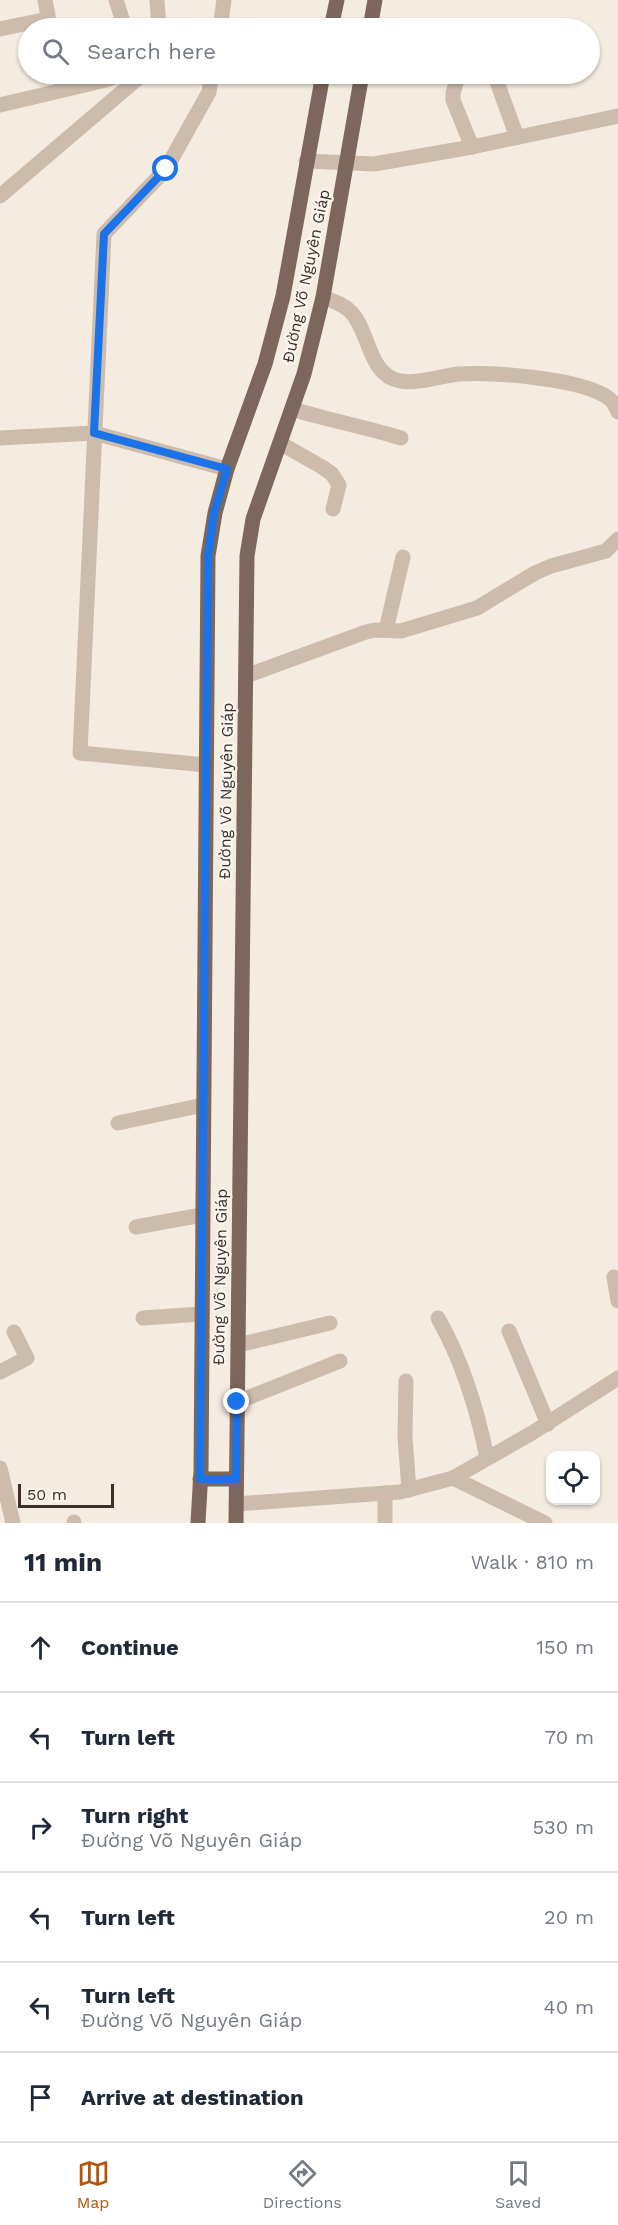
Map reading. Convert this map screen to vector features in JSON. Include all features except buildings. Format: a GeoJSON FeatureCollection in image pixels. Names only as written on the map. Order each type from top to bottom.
{"type":"FeatureCollection","features":[{"type":"Feature","properties":{"kind":"main road"},"geometry":{"type":"LineString","coordinates":[[333,18],[337,0]]}},
{"type":"Feature","properties":{"kind":"main road"},"geometry":{"type":"LineString","coordinates":[[372,18],[375,0]]}},
{"type":"Feature","properties":{"kind":"main road","name":"Đường Võ Nguyên Giáp"},"geometry":{"type":"LineString","coordinates":[[198,1523],[208,556],[214,513],[227,469],[265,364],[283,296],[321,84]]}},
{"type":"Feature","properties":{"kind":"main road","name":"Đường Võ Nguyên Giáp"},"geometry":{"type":"LineString","coordinates":[[236,1523],[247,556],[253,519],[304,374],[323,297],[360,84]]}},
{"type":"Feature","properties":{"kind":"main road"},"geometry":{"type":"LineString","coordinates":[[200,1479],[236,1479]]}},
{"type":"Feature","properties":{"kind":"street"},"geometry":{"type":"LineString","coordinates":[[45,0],[49,18]]}},
{"type":"Feature","properties":{"kind":"street"},"geometry":{"type":"LineString","coordinates":[[116,0],[122,18]]}},
{"type":"Feature","properties":{"kind":"street"},"geometry":{"type":"LineString","coordinates":[[157,0],[158,18]]}},
{"type":"Feature","properties":{"kind":"street"},"geometry":{"type":"LineString","coordinates":[[221,18],[224,0]]}},
{"type":"Feature","properties":{"kind":"street"},"geometry":{"type":"LineString","coordinates":[[0,29],[18,27]]}},
{"type":"Feature","properties":{"kind":"street"},"geometry":{"type":"LineString","coordinates":[[62,84],[63,90]]}},
{"type":"Feature","properties":{"kind":"street"},"geometry":{"type":"LineString","coordinates":[[0,105],[89,84]]}},
{"type":"Feature","properties":{"kind":"street"},"geometry":{"type":"LineString","coordinates":[[0,196],[131,84]]}},
{"type":"Feature","properties":{"kind":"street"},"geometry":{"type":"LineString","coordinates":[[206,765],[80,753],[104,234],[166,169],[209,92],[210,84]]}},
{"type":"Feature","properties":{"kind":"street"},"geometry":{"type":"LineString","coordinates":[[455,84],[453,100],[472,147]]}},
{"type":"Feature","properties":{"kind":"street"},"geometry":{"type":"LineString","coordinates":[[498,84],[517,137]]}},
{"type":"Feature","properties":{"kind":"street"},"geometry":{"type":"LineString","coordinates":[[306,161],[374,164],[472,147],[618,116]]}},
{"type":"Feature","properties":{"kind":"street"},"geometry":{"type":"LineString","coordinates":[[323,297],[342,305],[352,314],[361,325],[375,361],[386,375],[395,380],[408,382],[473,374],[515,375],[576,385],[611,401],[618,412]]}},
{"type":"Feature","properties":{"kind":"street"},"geometry":{"type":"LineString","coordinates":[[292,409],[401,438]]}},
{"type":"Feature","properties":{"kind":"street"},"geometry":{"type":"LineString","coordinates":[[0,438],[94,433],[227,469]]}},
{"type":"Feature","properties":{"kind":"street"},"geometry":{"type":"LineString","coordinates":[[280,443],[332,474],[339,485],[333,509]]}},
{"type":"Feature","properties":{"kind":"street"},"geometry":{"type":"LineString","coordinates":[[246,676],[366,632],[401,631],[477,608],[536,573],[551,566],[606,551],[618,539]]}},
{"type":"Feature","properties":{"kind":"street"},"geometry":{"type":"LineString","coordinates":[[386,630],[403,557]]}},
{"type":"Feature","properties":{"kind":"street"},"geometry":{"type":"LineString","coordinates":[[118,1123],[203,1105]]}},
{"type":"Feature","properties":{"kind":"street"},"geometry":{"type":"LineString","coordinates":[[136,1227],[202,1215]]}},
{"type":"Feature","properties":{"kind":"street"},"geometry":{"type":"LineString","coordinates":[[614,1277],[618,1301]]}},
{"type":"Feature","properties":{"kind":"street"},"geometry":{"type":"LineString","coordinates":[[142,1318],[201,1314]]}},
{"type":"Feature","properties":{"kind":"street"},"geometry":{"type":"LineString","coordinates":[[438,1318],[465,1373],[478,1414],[487,1458]]}},
{"type":"Feature","properties":{"kind":"street"},"geometry":{"type":"LineString","coordinates":[[238,1345],[330,1323]]}},
{"type":"Feature","properties":{"kind":"street"},"geometry":{"type":"LineString","coordinates":[[509,1331],[548,1424]]}},
{"type":"Feature","properties":{"kind":"street"},"geometry":{"type":"LineString","coordinates":[[0,1372],[27,1358],[14,1332]]}},
{"type":"Feature","properties":{"kind":"street"},"geometry":{"type":"LineString","coordinates":[[237,1402],[340,1361]]}},
{"type":"Feature","properties":{"kind":"street"},"geometry":{"type":"LineString","coordinates":[[236,1503],[385,1493],[409,1490],[453,1478],[548,1424],[618,1378]]}},
{"type":"Feature","properties":{"kind":"street"},"geometry":{"type":"LineString","coordinates":[[406,1381],[405,1437],[409,1490]]}},
{"type":"Feature","properties":{"kind":"street"},"geometry":{"type":"LineString","coordinates":[[0,1468],[13,1523]]}},
{"type":"Feature","properties":{"kind":"street"},"geometry":{"type":"LineString","coordinates":[[453,1478],[545,1523]]}},
{"type":"Feature","properties":{"kind":"street"},"geometry":{"type":"LineString","coordinates":[[385,1493],[385,1523]]}},
{"type":"Feature","properties":{"kind":"route"},"geometry":{"type":"LineString","coordinates":[[166,169],[104,234],[94,433],[227,469],[214,513],[208,556],[200,1479],[236,1479],[237,1402]]}}]}
